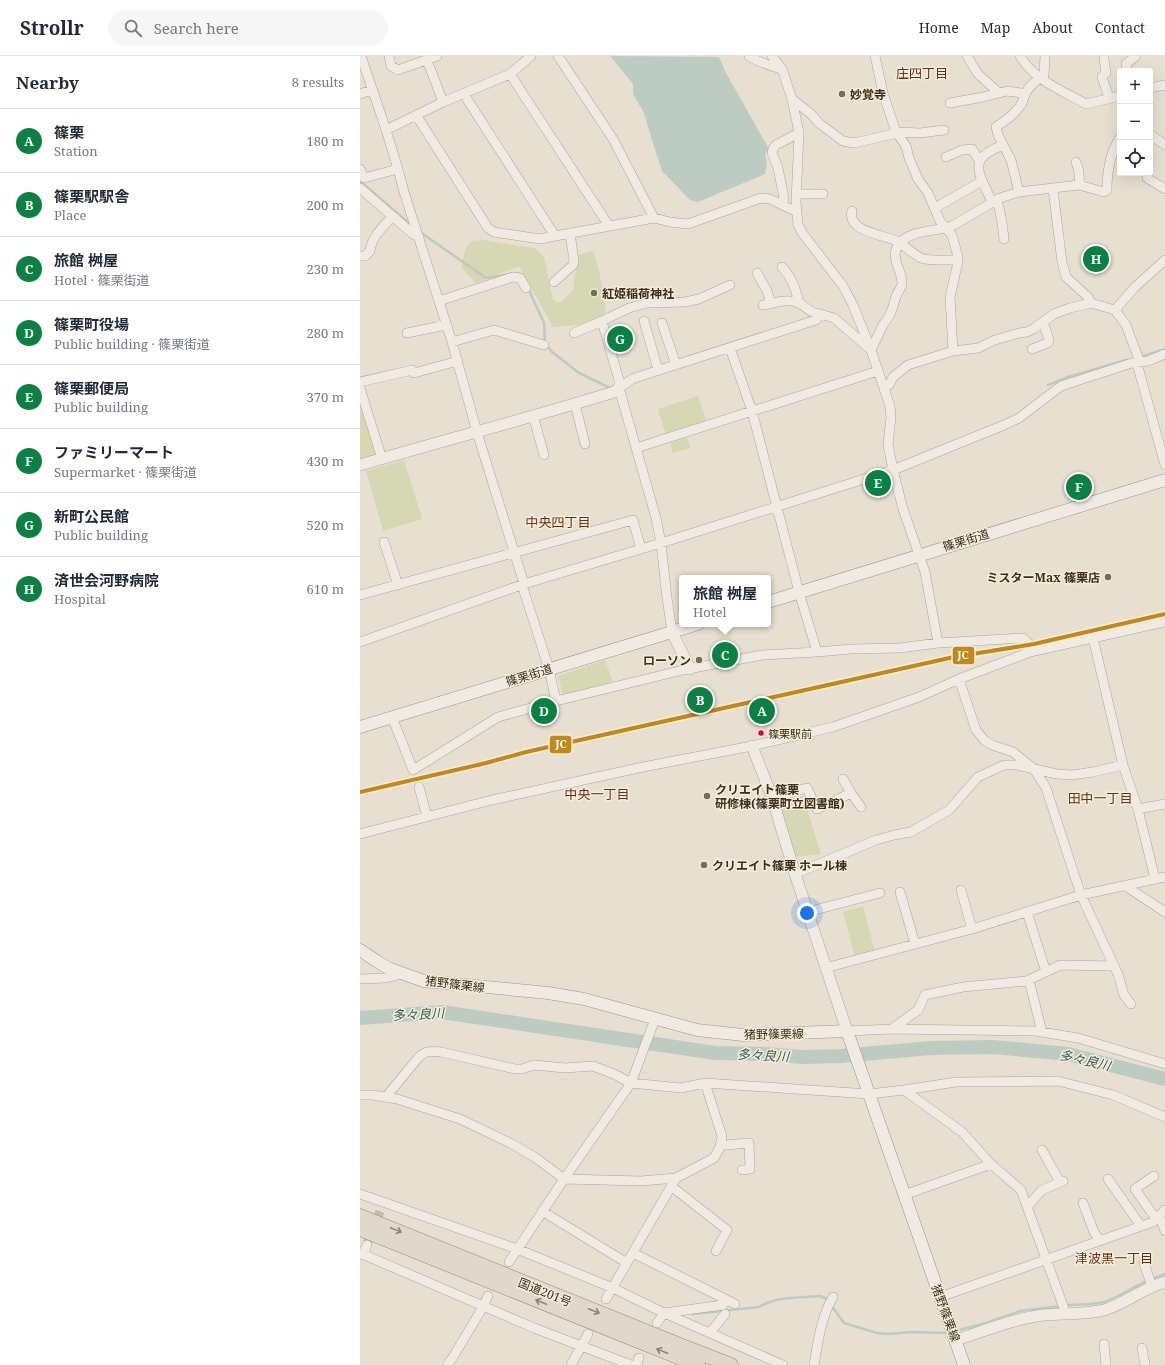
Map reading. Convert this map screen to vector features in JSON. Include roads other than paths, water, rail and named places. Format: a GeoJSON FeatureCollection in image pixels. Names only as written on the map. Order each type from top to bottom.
{"type":"FeatureCollection","features":[{"type":"Feature","properties":{"kind":"highway","name":"国道201号"},"geometry":{"type":"LineString","coordinates":[[360,1216],[674,1344],[732,1365]]}},
{"type":"Feature","properties":{"kind":"highway","name":"国道201号"},"geometry":{"type":"LineString","coordinates":[[360,1229],[698,1365]]}},
{"type":"Feature","properties":{"kind":"main road","name":"篠栗街道"},"geometry":{"type":"LineString","coordinates":[[771,601],[1165,480]]}},
{"type":"Feature","properties":{"kind":"main road","name":"篠栗街道"},"geometry":{"type":"LineString","coordinates":[[360,727],[688,627]]}},
{"type":"Feature","properties":{"kind":"main road","name":"猪野篠栗線"},"geometry":{"type":"LineString","coordinates":[[360,950],[378,962],[402,974],[424,981],[548,993],[584,999],[653,1021],[697,1030],[743,1035],[848,1034],[964,1365]]}},
{"type":"Feature","properties":{"kind":"street"},"geometry":{"type":"LineString","coordinates":[[361,56],[386,130],[404,192],[458,361],[476,432],[515,553],[524,584],[523,588],[549,669],[556,701]]}},
{"type":"Feature","properties":{"kind":"street"},"geometry":{"type":"LineString","coordinates":[[389,56],[391,66],[398,70],[437,56]]}},
{"type":"Feature","properties":{"kind":"street"},"geometry":{"type":"LineString","coordinates":[[386,130],[443,102],[510,74],[531,56]]}},
{"type":"Feature","properties":{"kind":"street"},"geometry":{"type":"LineString","coordinates":[[558,56],[613,139],[654,218]]}},
{"type":"Feature","properties":{"kind":"street"},"geometry":{"type":"LineString","coordinates":[[749,56],[756,61],[782,69]]}},
{"type":"Feature","properties":{"kind":"street"},"geometry":{"type":"LineString","coordinates":[[772,56],[782,69],[792,99],[799,134],[796,194],[798,225],[803,234],[843,286],[853,305],[884,387],[890,406],[888,445],[893,470],[903,509],[925,572],[938,643]]}},
{"type":"Feature","properties":{"kind":"street"},"geometry":{"type":"LineString","coordinates":[[876,56],[883,93],[896,132],[906,146],[909,158],[918,179],[928,193],[940,221],[952,235],[958,260],[950,297],[954,351]]}},
{"type":"Feature","properties":{"kind":"street"},"geometry":{"type":"LineString","coordinates":[[968,56],[978,74],[999,92]]}},
{"type":"Feature","properties":{"kind":"street"},"geometry":{"type":"LineString","coordinates":[[1020,56],[1028,67],[1040,78],[1086,104],[1117,97]]}},
{"type":"Feature","properties":{"kind":"street"},"geometry":{"type":"LineString","coordinates":[[1019,192],[1011,160],[998,135],[996,127],[1020,107],[1024,100],[1024,96],[1035,82],[1044,75],[1045,56]]}},
{"type":"Feature","properties":{"kind":"street"},"geometry":{"type":"LineString","coordinates":[[1127,68],[1126,64],[1136,56]]}},
{"type":"Feature","properties":{"kind":"street"},"geometry":{"type":"LineString","coordinates":[[1104,59],[1106,73],[1102,77],[1109,98]]}},
{"type":"Feature","properties":{"kind":"street"},"geometry":{"type":"LineString","coordinates":[[427,60],[443,102]]}},
{"type":"Feature","properties":{"kind":"street"},"geometry":{"type":"LineString","coordinates":[[510,74],[609,226]]}},
{"type":"Feature","properties":{"kind":"street"},"geometry":{"type":"LineString","coordinates":[[1153,87],[1165,84]]}},
{"type":"Feature","properties":{"kind":"street"},"geometry":{"type":"LineString","coordinates":[[360,87],[372,90]]}},
{"type":"Feature","properties":{"kind":"street"},"geometry":{"type":"LineString","coordinates":[[360,94],[372,90]]}},
{"type":"Feature","properties":{"kind":"street"},"geometry":{"type":"LineString","coordinates":[[950,103],[1007,91],[1021,93],[1024,96]]}},
{"type":"Feature","properties":{"kind":"street"},"geometry":{"type":"LineString","coordinates":[[465,93],[466,99],[555,236]]}},
{"type":"Feature","properties":{"kind":"street"},"geometry":{"type":"LineString","coordinates":[[792,99],[811,114],[820,124],[844,141],[854,143],[896,132],[920,133],[944,130]]}},
{"type":"Feature","properties":{"kind":"street"},"geometry":{"type":"LineString","coordinates":[[416,115],[488,228],[494,232],[540,239],[654,218],[688,224],[761,198],[770,199],[797,212]]}},
{"type":"Feature","properties":{"kind":"street"},"geometry":{"type":"LineString","coordinates":[[782,204],[784,198],[778,168],[772,153],[776,145],[799,134]]}},
{"type":"Feature","properties":{"kind":"street"},"geometry":{"type":"LineString","coordinates":[[1153,136],[1165,145]]}},
{"type":"Feature","properties":{"kind":"street"},"geometry":{"type":"LineString","coordinates":[[871,350],[890,314],[902,285],[901,273],[894,254],[900,243],[909,236],[925,231],[947,228],[994,201],[1019,192],[1079,185],[1104,192],[1107,190],[1107,172],[1114,148],[1119,140]]}},
{"type":"Feature","properties":{"kind":"street"},"geometry":{"type":"LineString","coordinates":[[1003,144],[991,150],[979,160],[978,166],[982,181],[991,199],[998,206],[1004,239]]}},
{"type":"Feature","properties":{"kind":"street"},"geometry":{"type":"LineString","coordinates":[[946,157],[962,150],[972,149],[979,160]]}},
{"type":"Feature","properties":{"kind":"street"},"geometry":{"type":"LineString","coordinates":[[1076,162],[1080,179],[1079,185]]}},
{"type":"Feature","properties":{"kind":"street"},"geometry":{"type":"LineString","coordinates":[[360,169],[364,178],[398,169]]}},
{"type":"Feature","properties":{"kind":"street"},"geometry":{"type":"LineString","coordinates":[[1147,178],[1165,188]]}},
{"type":"Feature","properties":{"kind":"street"},"geometry":{"type":"LineString","coordinates":[[935,208],[982,181]]}},
{"type":"Feature","properties":{"kind":"street"},"geometry":{"type":"LineString","coordinates":[[360,188],[413,234],[419,237]]}},
{"type":"Feature","properties":{"kind":"street"},"geometry":{"type":"LineString","coordinates":[[1053,189],[1062,262],[1066,277],[1088,298],[1091,303]]}},
{"type":"Feature","properties":{"kind":"street"},"geometry":{"type":"LineString","coordinates":[[796,194],[823,194]]}},
{"type":"Feature","properties":{"kind":"street"},"geometry":{"type":"LineString","coordinates":[[852,211],[851,216],[855,225],[861,229],[900,243],[922,259],[958,260]]}},
{"type":"Feature","properties":{"kind":"street"},"geometry":{"type":"LineString","coordinates":[[360,256],[364,256],[370,251],[371,244],[375,237],[381,228],[393,216]]}},
{"type":"Feature","properties":{"kind":"street"},"geometry":{"type":"LineString","coordinates":[[554,282],[573,265],[574,261],[570,233]]}},
{"type":"Feature","properties":{"kind":"street"},"geometry":{"type":"LineString","coordinates":[[1115,310],[1134,288],[1165,260]]}},
{"type":"Feature","properties":{"kind":"street"},"geometry":{"type":"LineString","coordinates":[[782,267],[792,278],[797,291],[799,303]]}},
{"type":"Feature","properties":{"kind":"street"},"geometry":{"type":"LineString","coordinates":[[757,273],[767,291],[767,305],[785,301],[793,301],[799,303],[814,314],[834,318],[871,350]]}},
{"type":"Feature","properties":{"kind":"street"},"geometry":{"type":"LineString","coordinates":[[439,301],[513,277],[520,278],[526,288]]}},
{"type":"Feature","properties":{"kind":"street"},"geometry":{"type":"LineString","coordinates":[[574,333],[629,308],[647,303],[685,302],[699,299],[730,285]]}},
{"type":"Feature","properties":{"kind":"street"},"geometry":{"type":"LineString","coordinates":[[884,387],[889,384],[893,377],[908,365],[954,351],[978,348],[994,340],[1027,332],[1054,314],[1091,303],[1115,310],[1126,325],[1138,358],[1138,367],[1165,465]]}},
{"type":"Feature","properties":{"kind":"street"},"geometry":{"type":"LineString","coordinates":[[360,466],[614,392],[632,379],[816,320],[820,314]]}},
{"type":"Feature","properties":{"kind":"street"},"geometry":{"type":"LineString","coordinates":[[602,321],[619,380],[619,388],[656,518],[661,543],[672,632],[690,669]]}},
{"type":"Feature","properties":{"kind":"street"},"geometry":{"type":"LineString","coordinates":[[644,322],[658,370]]}},
{"type":"Feature","properties":{"kind":"street"},"geometry":{"type":"LineString","coordinates":[[1032,349],[1048,343],[1049,340],[1043,322]]}},
{"type":"Feature","properties":{"kind":"street"},"geometry":{"type":"LineString","coordinates":[[662,323],[676,365]]}},
{"type":"Feature","properties":{"kind":"street"},"geometry":{"type":"LineString","coordinates":[[407,333],[446,325]]}},
{"type":"Feature","properties":{"kind":"street"},"geometry":{"type":"LineString","coordinates":[[452,342],[494,330],[544,345]]}},
{"type":"Feature","properties":{"kind":"street"},"geometry":{"type":"LineString","coordinates":[[730,348],[752,411],[799,592],[817,652]]}},
{"type":"Feature","properties":{"kind":"street"},"geometry":{"type":"LineString","coordinates":[[360,642],[524,584],[661,543],[893,470],[1019,418],[1061,386],[1165,354]]}},
{"type":"Feature","properties":{"kind":"street"},"geometry":{"type":"LineString","coordinates":[[360,382],[412,370],[414,373],[458,361]]}},
{"type":"Feature","properties":{"kind":"street"},"geometry":{"type":"LineString","coordinates":[[636,448],[878,371]]}},
{"type":"Feature","properties":{"kind":"street"},"geometry":{"type":"LineString","coordinates":[[360,388],[382,459]]}},
{"type":"Feature","properties":{"kind":"street"},"geometry":{"type":"LineString","coordinates":[[575,404],[586,444]]}},
{"type":"Feature","properties":{"kind":"street"},"geometry":{"type":"LineString","coordinates":[[534,416],[544,455]]}},
{"type":"Feature","properties":{"kind":"street"},"geometry":{"type":"LineString","coordinates":[[360,595],[633,520],[641,549]]}},
{"type":"Feature","properties":{"kind":"street"},"geometry":{"type":"LineString","coordinates":[[384,542],[398,585]]}},
{"type":"Feature","properties":{"kind":"street"},"geometry":{"type":"LineString","coordinates":[[360,834],[492,800],[636,768],[752,746],[833,726],[919,696],[958,679],[1030,652],[1165,622]]}},
{"type":"Feature","properties":{"kind":"street"},"geometry":{"type":"LineString","coordinates":[[392,717],[413,770],[498,717],[556,701],[690,669],[762,655],[851,649],[900,648],[938,643],[1024,638],[1030,646],[1030,652]]}},
{"type":"Feature","properties":{"kind":"street"},"geometry":{"type":"LineString","coordinates":[[1093,638],[1123,765],[1138,809],[1155,879]]}},
{"type":"Feature","properties":{"kind":"street"},"geometry":{"type":"LineString","coordinates":[[958,679],[976,730],[985,741],[1013,752],[1034,769],[1046,788],[1081,895],[1118,974],[1124,995],[1131,1004]]}},
{"type":"Feature","properties":{"kind":"street"},"geometry":{"type":"LineString","coordinates":[[752,746],[772,797],[807,912],[848,1034],[892,1029],[1035,1031],[1078,1038],[1165,1064]]}},
{"type":"Feature","properties":{"kind":"street"},"geometry":{"type":"LineString","coordinates":[[795,874],[876,840],[911,832],[949,810],[978,778],[1004,765],[1017,765],[1057,774],[1072,775],[1123,765]]}},
{"type":"Feature","properties":{"kind":"street"},"geometry":{"type":"LineString","coordinates":[[843,779],[861,807]]}},
{"type":"Feature","properties":{"kind":"street"},"geometry":{"type":"LineString","coordinates":[[419,787],[427,817]]}},
{"type":"Feature","properties":{"kind":"street"},"geometry":{"type":"LineString","coordinates":[[772,797],[807,788],[817,808],[851,793]]}},
{"type":"Feature","properties":{"kind":"street"},"geometry":{"type":"LineString","coordinates":[[1138,809],[1165,804]]}},
{"type":"Feature","properties":{"kind":"street"},"geometry":{"type":"LineString","coordinates":[[825,968],[972,929],[1081,895],[1165,877]]}},
{"type":"Feature","properties":{"kind":"street"},"geometry":{"type":"LineString","coordinates":[[1127,885],[1130,889],[1165,912]]}},
{"type":"Feature","properties":{"kind":"street"},"geometry":{"type":"LineString","coordinates":[[961,890],[972,929]]}},
{"type":"Feature","properties":{"kind":"street"},"geometry":{"type":"LineString","coordinates":[[900,892],[915,944]]}},
{"type":"Feature","properties":{"kind":"street"},"geometry":{"type":"LineString","coordinates":[[807,912],[880,893]]}},
{"type":"Feature","properties":{"kind":"street"},"geometry":{"type":"LineString","coordinates":[[1027,912],[1046,972]]}},
{"type":"Feature","properties":{"kind":"street"},"geometry":{"type":"LineString","coordinates":[[892,1029],[918,1010],[925,995],[963,987],[1026,981],[1060,966],[1114,966]]}},
{"type":"Feature","properties":{"kind":"street"},"geometry":{"type":"LineString","coordinates":[[360,979],[386,978],[402,974]]}},
{"type":"Feature","properties":{"kind":"street"},"geometry":{"type":"LineString","coordinates":[[1029,980],[1042,1032]]}},
{"type":"Feature","properties":{"kind":"street"},"geometry":{"type":"LineString","coordinates":[[509,1262],[542,1211],[632,1083],[653,1021]]}},
{"type":"Feature","properties":{"kind":"street"},"geometry":{"type":"LineString","coordinates":[[386,1097],[424,1052],[430,1051],[515,1069],[522,1069],[534,1065],[565,1068],[592,1066],[614,1074],[632,1083],[681,1088],[705,1082],[868,1092],[904,1090],[956,1082],[1058,1081],[1113,1095],[1165,1117]]}},
{"type":"Feature","properties":{"kind":"street"},"geometry":{"type":"LineString","coordinates":[[360,1095],[386,1097],[417,1104],[460,1119],[536,1158],[564,1179],[641,1181],[676,1178],[714,1158],[720,1147],[722,1136],[705,1082]]}},
{"type":"Feature","properties":{"kind":"street"},"geometry":{"type":"LineString","coordinates":[[904,1090],[962,1132],[991,1164],[1021,1190],[1066,1314]]}},
{"type":"Feature","properties":{"kind":"street"},"geometry":{"type":"LineString","coordinates":[[721,1143],[726,1145],[750,1143],[750,1169],[742,1170]]}},
{"type":"Feature","properties":{"kind":"street"},"geometry":{"type":"LineString","coordinates":[[1027,1208],[1042,1190],[1062,1182],[1042,1150]]}},
{"type":"Feature","properties":{"kind":"street"},"geometry":{"type":"LineString","coordinates":[[904,1195],[991,1164]]}},
{"type":"Feature","properties":{"kind":"street"},"geometry":{"type":"LineString","coordinates":[[1154,1176],[1136,1189],[1160,1215],[1165,1231]]}},
{"type":"Feature","properties":{"kind":"street"},"geometry":{"type":"LineString","coordinates":[[606,1299],[676,1178]]}},
{"type":"Feature","properties":{"kind":"street"},"geometry":{"type":"LineString","coordinates":[[1108,1179],[1141,1226]]}},
{"type":"Feature","properties":{"kind":"street"},"geometry":{"type":"LineString","coordinates":[[671,1186],[727,1230],[716,1251]]}},
{"type":"Feature","properties":{"kind":"street"},"geometry":{"type":"LineString","coordinates":[[360,1194],[382,1205],[518,1249],[613,1288],[664,1313],[782,1365]]}},
{"type":"Feature","properties":{"kind":"street"},"geometry":{"type":"LineString","coordinates":[[1083,1203],[1094,1232],[1100,1241]]}},
{"type":"Feature","properties":{"kind":"street"},"geometry":{"type":"LineString","coordinates":[[542,1211],[627,1263]]}},
{"type":"Feature","properties":{"kind":"street"},"geometry":{"type":"LineString","coordinates":[[940,1296],[1153,1222],[1160,1215]]}},
{"type":"Feature","properties":{"kind":"street"},"geometry":{"type":"LineString","coordinates":[[367,1245],[362,1254],[484,1307],[631,1365]]}},
{"type":"Feature","properties":{"kind":"street"},"geometry":{"type":"LineString","coordinates":[[633,1253],[731,1302],[723,1305],[664,1313],[657,1323]]}},
{"type":"Feature","properties":{"kind":"street"},"geometry":{"type":"LineString","coordinates":[[1144,1263],[1152,1287]]}},
{"type":"Feature","properties":{"kind":"street"},"geometry":{"type":"LineString","coordinates":[[956,1340],[1019,1319],[1043,1315],[1106,1310],[1165,1282]]}},
{"type":"Feature","properties":{"kind":"street"},"geometry":{"type":"LineString","coordinates":[[447,1365],[484,1307],[488,1296]]}},
{"type":"Feature","properties":{"kind":"street"},"geometry":{"type":"LineString","coordinates":[[814,1365],[820,1331],[828,1305],[833,1297]]}},
{"type":"Feature","properties":{"kind":"street"},"geometry":{"type":"LineString","coordinates":[[710,1333],[725,1314]]}},
{"type":"Feature","properties":{"kind":"street"},"geometry":{"type":"LineString","coordinates":[[571,1365],[588,1334]]}},
{"type":"Feature","properties":{"kind":"street"},"geometry":{"type":"LineString","coordinates":[[1104,1344],[1106,1365]]}},
{"type":"Feature","properties":{"kind":"street"},"geometry":{"type":"LineString","coordinates":[[1142,1348],[1145,1365]]}},
{"type":"Feature","properties":{"kind":"waterway"},"geometry":{"type":"LineString","coordinates":[[360,181],[411,225]]}},
{"type":"Feature","properties":{"kind":"waterway"},"geometry":{"type":"LineString","coordinates":[[420,232],[486,278],[516,273],[519,274]]}},
{"type":"Feature","properties":{"kind":"waterway"},"geometry":{"type":"LineString","coordinates":[[528,288],[544,323],[545,343],[552,352],[579,373],[610,388],[613,387]]}},
{"type":"Feature","properties":{"kind":"waterway"},"geometry":{"type":"LineString","coordinates":[[1140,357],[1165,349]]}},
{"type":"Feature","properties":{"kind":"waterway"},"geometry":{"type":"LineString","coordinates":[[1048,385],[1068,377],[1126,360]]}},
{"type":"Feature","properties":{"kind":"waterway","name":"多々良川"},"geometry":{"type":"LineString","coordinates":[[360,1018],[442,1012],[715,1053],[765,1054],[803,1057],[841,1056],[931,1048],[993,1047],[1068,1054],[1165,1079]]}},
{"type":"Feature","properties":{"kind":"waterway"},"geometry":{"type":"LineString","coordinates":[[1152,1279],[1165,1274]]}},
{"type":"Feature","properties":{"kind":"waterway"},"geometry":{"type":"LineString","coordinates":[[1066,1305],[1104,1302],[1147,1281]]}},
{"type":"Feature","properties":{"kind":"waterway"},"geometry":{"type":"LineString","coordinates":[[693,1314],[759,1307],[766,1303],[788,1298],[820,1296],[828,1301]]}},
{"type":"Feature","properties":{"kind":"waterway"},"geometry":{"type":"LineString","coordinates":[[831,1305],[844,1323],[877,1333],[948,1333]]}},
{"type":"Feature","properties":{"kind":"waterway"},"geometry":{"type":"LineString","coordinates":[[955,1331],[986,1323],[1020,1311],[1061,1306]]}},
{"type":"Feature","properties":{"kind":"tunnel"},"geometry":{"type":"LineString","coordinates":[[367,1245],[381,1209]]}},
{"type":"Feature","properties":{"kind":"place","name":"妙覚寺"},"geometry":{"type":"Point","coordinates":[842,94]}},
{"type":"Feature","properties":{"kind":"place","name":"済世会河野病院"},"geometry":{"type":"Point","coordinates":[1096,259]}},
{"type":"Feature","properties":{"kind":"place","name":"紅姫稲荷神社"},"geometry":{"type":"Point","coordinates":[594,293]}},
{"type":"Feature","properties":{"kind":"place","name":"新町公民館"},"geometry":{"type":"Point","coordinates":[620,339]}},
{"type":"Feature","properties":{"kind":"place","name":"篠栗郵便局"},"geometry":{"type":"Point","coordinates":[878,483]}},
{"type":"Feature","properties":{"kind":"place","name":"ファミリーマート"},"geometry":{"type":"Point","coordinates":[1079,487]}},
{"type":"Feature","properties":{"kind":"place","name":"ミスターMax 篠栗店"},"geometry":{"type":"Point","coordinates":[1108,577]}},
{"type":"Feature","properties":{"kind":"place","name":"旅館 桝屋"},"geometry":{"type":"Point","coordinates":[725,655]}},
{"type":"Feature","properties":{"kind":"place","name":"ローソン"},"geometry":{"type":"Point","coordinates":[699,660]}},
{"type":"Feature","properties":{"kind":"place","name":"篠栗駅駅舎"},"geometry":{"type":"Point","coordinates":[700,700]}},
{"type":"Feature","properties":{"kind":"place","name":"篠栗町役場"},"geometry":{"type":"Point","coordinates":[544,711]}},
{"type":"Feature","properties":{"kind":"place","name":"篠栗"},"geometry":{"type":"Point","coordinates":[762,711]}},
{"type":"Feature","properties":{"kind":"place","name":"篠栗駅前"},"geometry":{"type":"Point","coordinates":[761,733]}},
{"type":"Feature","properties":{"kind":"place","name":"クリエイト篠栗 研修棟(篠栗町立図書館)"},"geometry":{"type":"Point","coordinates":[707,796]}},
{"type":"Feature","properties":{"kind":"place","name":"クリエイト篠栗 ホール棟"},"geometry":{"type":"Point","coordinates":[704,865]}},
{"type":"Feature","properties":{"kind":"district","name":"庄四丁目"},"geometry":{"type":"Point","coordinates":[922,73]}},
{"type":"Feature","properties":{"kind":"district","name":"中央四丁目"},"geometry":{"type":"Point","coordinates":[558,522]}},
{"type":"Feature","properties":{"kind":"district","name":"中央一丁目"},"geometry":{"type":"Point","coordinates":[597,794]}},
{"type":"Feature","properties":{"kind":"district","name":"田中一丁目"},"geometry":{"type":"Point","coordinates":[1100,798]}},
{"type":"Feature","properties":{"kind":"district","name":"津波黒一丁目"},"geometry":{"type":"Point","coordinates":[1114,1258]}}]}
